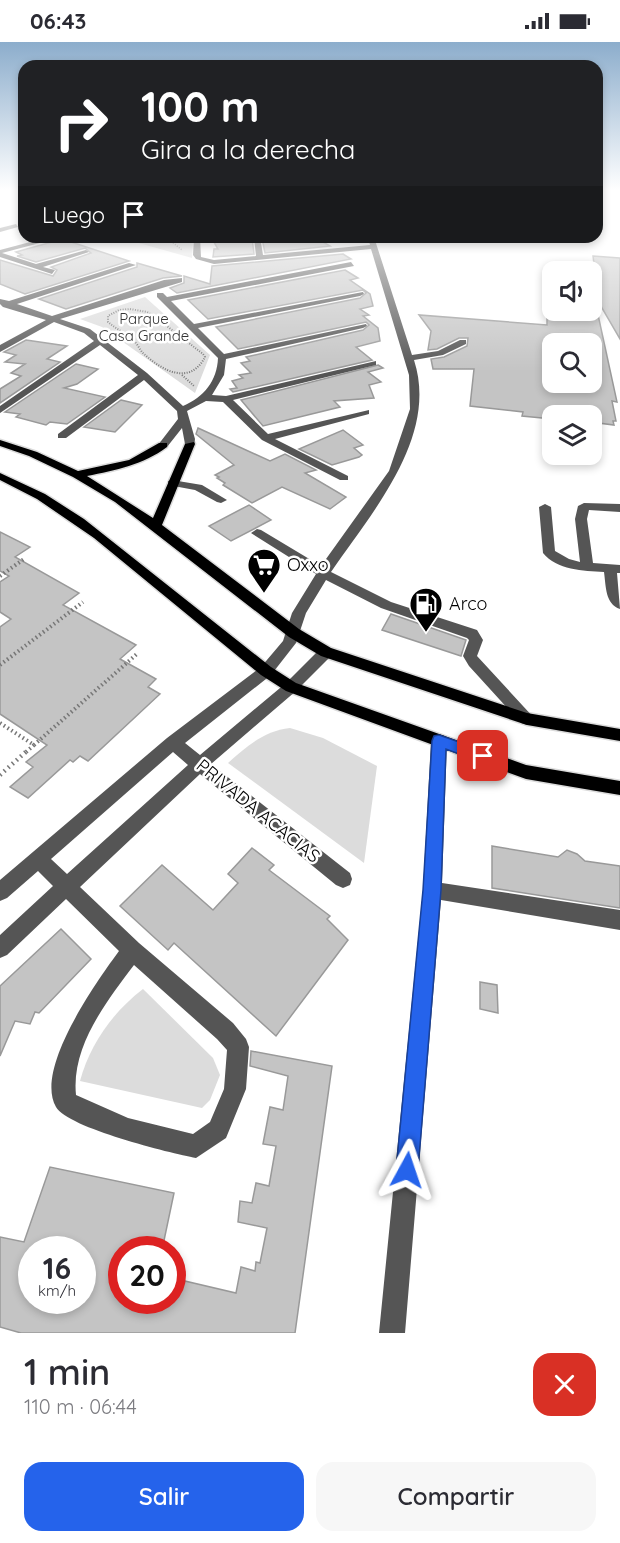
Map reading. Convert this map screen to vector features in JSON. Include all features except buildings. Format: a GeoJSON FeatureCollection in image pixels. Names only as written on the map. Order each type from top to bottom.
{"type":"FeatureCollection","features":[{"type":"Feature","properties":{"kind":"main road"},"geometry":{"type":"LineString","coordinates":[[0,442],[33,454],[77,475],[156,526],[294,633],[326,651],[527,719],[620,735]]}},
{"type":"Feature","properties":{"kind":"main road"},"geometry":{"type":"LineString","coordinates":[[156,526],[190,444]]}},
{"type":"Feature","properties":{"kind":"main road"},"geometry":{"type":"LineString","coordinates":[[77,475],[136,462],[152,455],[163,445]]}},
{"type":"Feature","properties":{"kind":"main road"},"geometry":{"type":"LineString","coordinates":[[0,476],[24,486],[63,508],[266,671],[291,687],[526,772],[620,788]]}},
{"type":"Feature","properties":{"kind":"street"},"geometry":{"type":"LineString","coordinates":[[35,267],[85,252]]}},
{"type":"Feature","properties":{"kind":"street"},"geometry":{"type":"LineString","coordinates":[[196,252],[196,255],[205,260],[226,263],[260,260],[301,252]]}},
{"type":"Feature","properties":{"kind":"street"},"geometry":{"type":"LineString","coordinates":[[259,252],[260,260]]}},
{"type":"Feature","properties":{"kind":"street"},"geometry":{"type":"LineString","coordinates":[[0,892],[174,743],[266,671],[289,643],[299,613],[323,573],[394,471],[415,410],[414,375],[376,252]]}},
{"type":"Feature","properties":{"kind":"street"},"geometry":{"type":"LineString","coordinates":[[0,254],[52,272]]}},
{"type":"Feature","properties":{"kind":"street"},"geometry":{"type":"LineString","coordinates":[[166,300],[351,264]]}},
{"type":"Feature","properties":{"kind":"street"},"geometry":{"type":"LineString","coordinates":[[2,304],[132,265]]}},
{"type":"Feature","properties":{"kind":"street"},"geometry":{"type":"LineString","coordinates":[[0,349],[55,318],[150,287],[179,280]]}},
{"type":"Feature","properties":{"kind":"street"},"geometry":{"type":"LineString","coordinates":[[150,287],[166,300],[222,357]]}},
{"type":"Feature","properties":{"kind":"street"},"geometry":{"type":"LineString","coordinates":[[193,327],[360,294]]}},
{"type":"Feature","properties":{"kind":"street"},"geometry":{"type":"LineString","coordinates":[[2,304],[55,318],[87,331],[144,375],[182,416],[191,434],[190,444]]}},
{"type":"Feature","properties":{"kind":"street"},"geometry":{"type":"LineString","coordinates":[[222,357],[363,326]]}},
{"type":"Feature","properties":{"kind":"street"},"geometry":{"type":"LineString","coordinates":[[0,410],[100,341]]}},
{"type":"Feature","properties":{"kind":"street"},"geometry":{"type":"LineString","coordinates":[[408,358],[440,352],[463,342]]}},
{"type":"Feature","properties":{"kind":"street"},"geometry":{"type":"LineString","coordinates":[[163,445],[182,416],[206,398],[219,376],[222,357]]}},
{"type":"Feature","properties":{"kind":"street"},"geometry":{"type":"LineString","coordinates":[[206,398],[226,399],[373,363]]}},
{"type":"Feature","properties":{"kind":"street"},"geometry":{"type":"LineString","coordinates":[[62,436],[144,375]]}},
{"type":"Feature","properties":{"kind":"street"},"geometry":{"type":"LineString","coordinates":[[226,399],[266,438],[288,452],[344,478]]}},
{"type":"Feature","properties":{"kind":"street"},"geometry":{"type":"LineString","coordinates":[[266,438],[365,412]]}},
{"type":"Feature","properties":{"kind":"street"},"geometry":{"type":"LineString","coordinates":[[172,483],[198,487],[221,500]]}},
{"type":"Feature","properties":{"kind":"street"},"geometry":{"type":"LineString","coordinates":[[587,566],[581,519],[584,506],[620,508]]}},
{"type":"Feature","properties":{"kind":"street"},"geometry":{"type":"LineString","coordinates":[[545,507],[549,553],[562,562],[615,569],[614,597],[620,604]]}},
{"type":"Feature","properties":{"kind":"street"},"geometry":{"type":"LineString","coordinates":[[257,533],[323,573],[386,605],[472,634],[476,640],[470,656],[527,719]]}},
{"type":"Feature","properties":{"kind":"street"},"geometry":{"type":"LineString","coordinates":[[0,948],[199,765],[291,687],[326,651]]}},
{"type":"Feature","properties":{"kind":"street"},"geometry":{"type":"LineString","coordinates":[[392,1333],[432,890],[439,741]]}},
{"type":"Feature","properties":{"kind":"street","name":"PRIVADA ACACIAS"},"geometry":{"type":"LineString","coordinates":[[174,743],[343,879]]}},
{"type":"Feature","properties":{"kind":"street"},"geometry":{"type":"LineString","coordinates":[[38,859],[132,950],[225,1031],[238,1047],[235,1089],[218,1130],[196,1146],[170,1142],[88,1116],[65,1101],[64,1077],[75,1043],[100,993],[132,950]]}},
{"type":"Feature","properties":{"kind":"street"},"geometry":{"type":"LineString","coordinates":[[432,890],[620,920]]}},
{"type":"Feature","properties":{"kind":"path"},"geometry":{"type":"LineString","coordinates":[[119,310],[141,310],[154,316],[203,354],[202,365],[196,373],[189,375],[176,373],[145,354],[135,342],[108,322],[108,316],[119,310]]}},
{"type":"Feature","properties":{"kind":"path"},"geometry":{"type":"LineString","coordinates":[[0,576],[24,559]]}},
{"type":"Feature","properties":{"kind":"path"},"geometry":{"type":"LineString","coordinates":[[0,665],[83,602]]}},
{"type":"Feature","properties":{"kind":"path"},"geometry":{"type":"LineString","coordinates":[[0,775],[138,653]]}},
{"type":"Feature","properties":{"kind":"path"},"geometry":{"type":"LineString","coordinates":[[0,723],[34,745]]}},
{"type":"Feature","properties":{"kind":"green space"},"geometry":{"type":"Polygon","coordinates":[[[172,252],[192,252],[192,258],[172,252]]]}},
{"type":"Feature","properties":{"kind":"green space","name":"Parque Casa Grande"},"geometry":{"type":"Polygon","coordinates":[[[145,297],[210,355],[195,393],[102,327],[80,319],[145,297]]]}},
{"type":"Feature","properties":{"kind":"green space"},"geometry":{"type":"Polygon","coordinates":[[[290,728],[323,738],[377,766],[364,863],[228,763],[249,745],[264,736],[290,728]]]}},
{"type":"Feature","properties":{"kind":"green space"},"geometry":{"type":"Polygon","coordinates":[[[143,989],[213,1058],[220,1075],[210,1100],[202,1108],[80,1081],[90,1054],[104,1030],[122,1008],[143,989]]]}},
{"type":"Feature","properties":{"kind":"place","name":"Oxxo"},"geometry":{"type":"Point","coordinates":[264,594]}},
{"type":"Feature","properties":{"kind":"place","name":"Arco"},"geometry":{"type":"Point","coordinates":[426,633]}},
{"type":"Feature","properties":{"kind":"route"},"geometry":{"type":"LineString","coordinates":[[407,1170],[432,890],[439,741],[483,756]]}}]}
